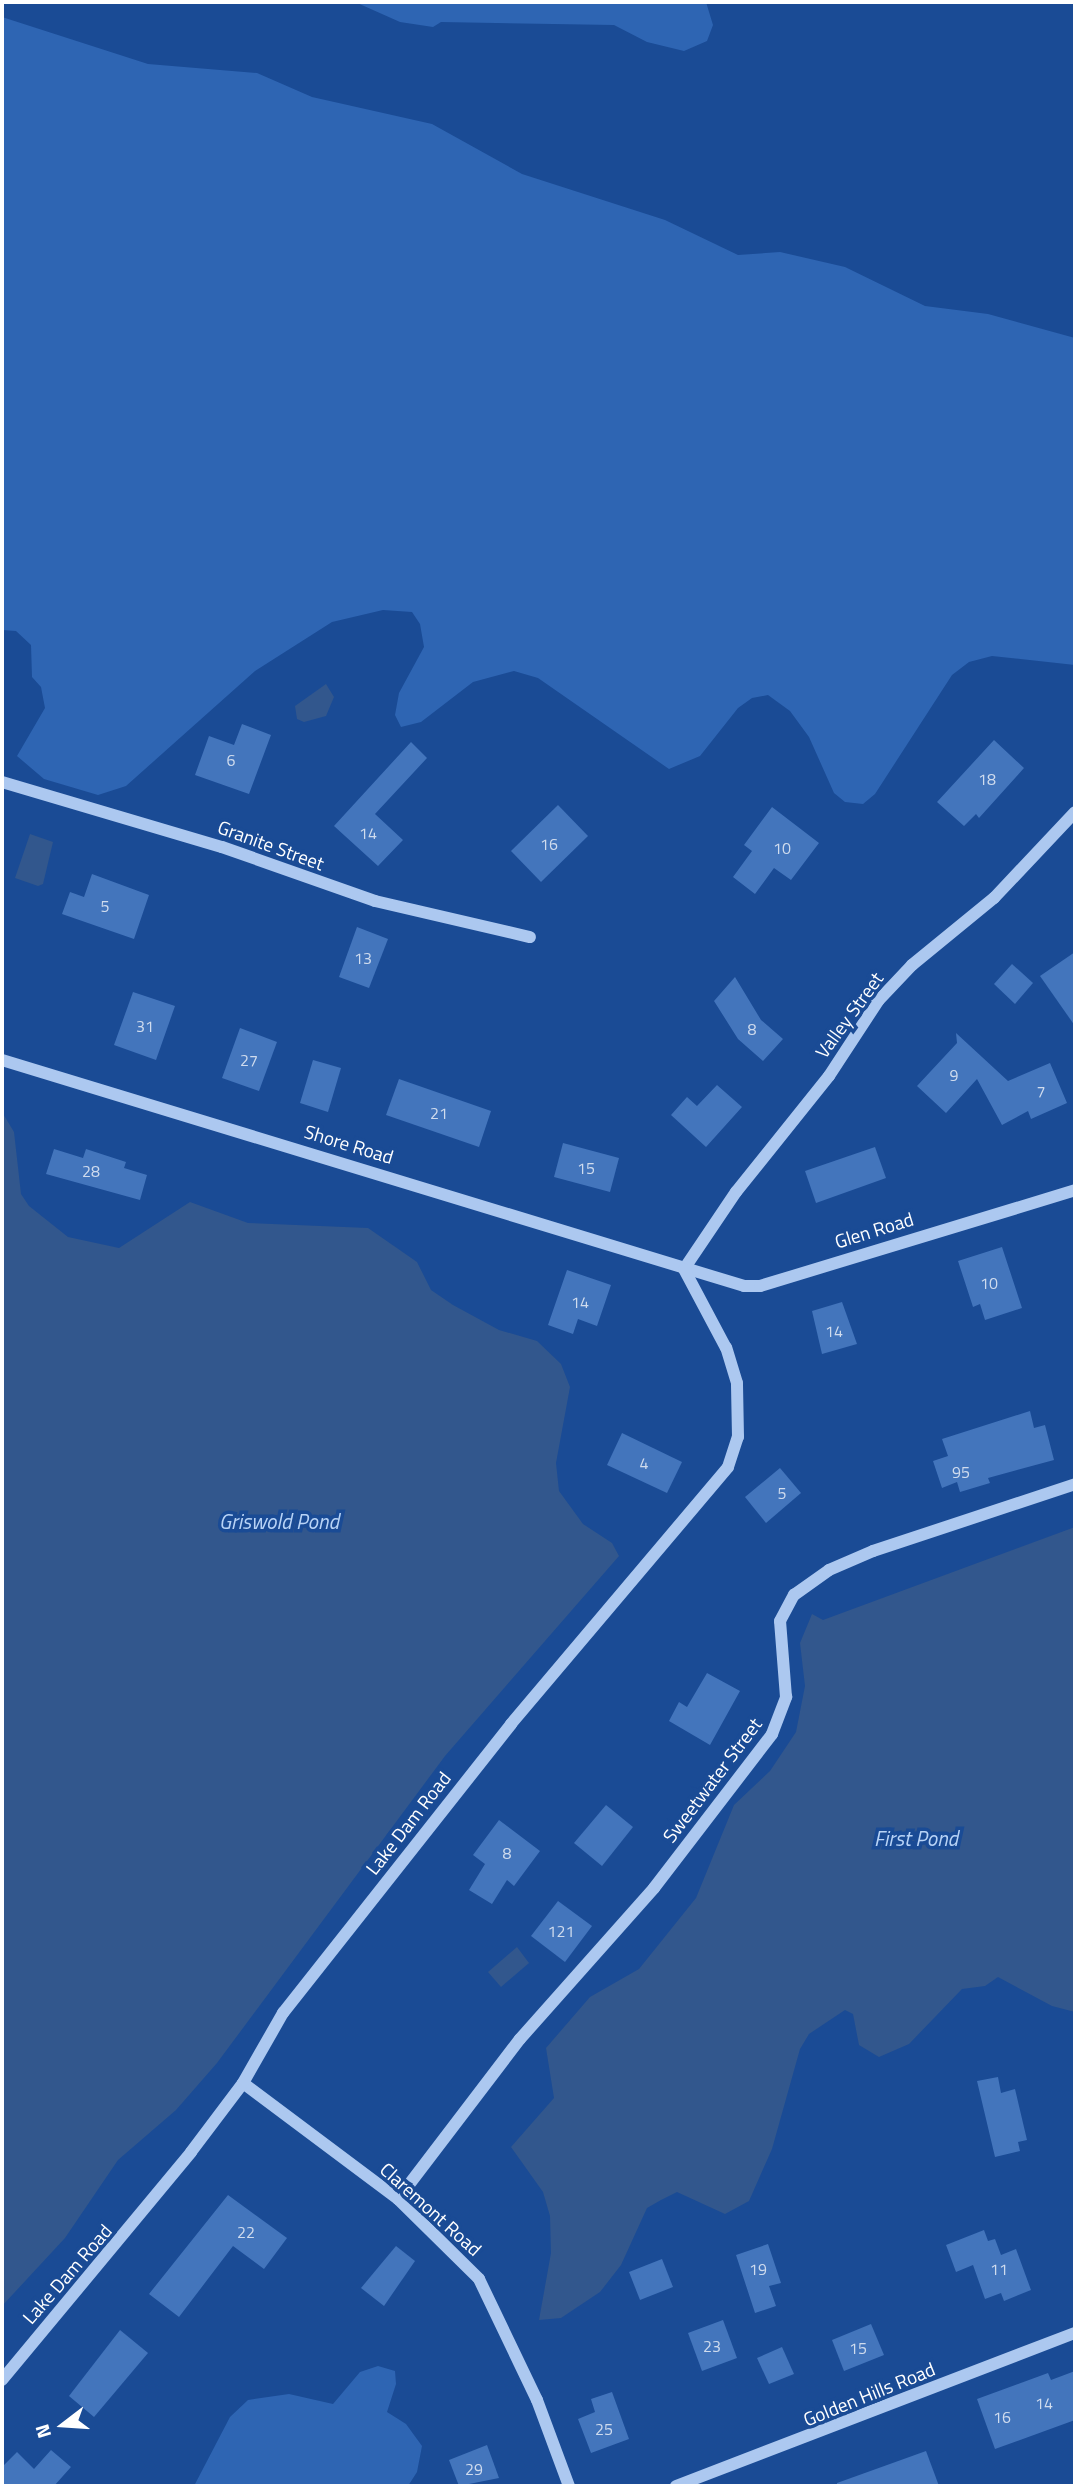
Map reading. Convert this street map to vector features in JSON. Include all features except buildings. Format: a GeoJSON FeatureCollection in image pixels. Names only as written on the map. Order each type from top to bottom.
{"type":"FeatureCollection","features":[{"type":"Feature","properties":{"kind":"street","name":"Granite Street"},"geometry":{"type":"LineString","coordinates":[[2,782],[222,847],[375,901],[530,937]]}},
{"type":"Feature","properties":{"kind":"street","name":"Valley Street"},"geometry":{"type":"LineString","coordinates":[[684,1269],[736,1192],[829,1076],[878,1002],[912,965],[1004,889],[1075,812]]}},
{"type":"Feature","properties":{"kind":"street","name":"Shore Road"},"geometry":{"type":"LineString","coordinates":[[2,1060],[684,1269]]}},
{"type":"Feature","properties":{"kind":"street","name":"Glen Road"},"geometry":{"type":"LineString","coordinates":[[684,1269],[720,1282],[755,1287],[1075,1190]]}},
{"type":"Feature","properties":{"kind":"street","name":"Lake Dam Road"},"geometry":{"type":"LineString","coordinates":[[2,2380],[133,2227],[243,2083],[310,1976],[511,1724],[693,1513],[731,1461],[740,1417],[735,1374],[717,1328],[684,1269]]}},
{"type":"Feature","properties":{"kind":"street","name":"Sweetwater Street"},"geometry":{"type":"LineString","coordinates":[[398,2199],[520,2039],[654,1888],[772,1734],[786,1697],[780,1621],[793,1595],[829,1570],[873,1551],[1075,1484]]}},
{"type":"Feature","properties":{"kind":"street","name":"Claremont Road"},"geometry":{"type":"LineString","coordinates":[[243,2083],[398,2199],[484,2287],[537,2400],[569,2486]]}},
{"type":"Feature","properties":{"kind":"street","name":"Golden Hills Road"},"geometry":{"type":"LineString","coordinates":[[676,2486],[691,2484],[1075,2333]]}},
{"type":"Feature","properties":{"kind":"shaded area"},"geometry":{"type":"Polygon","coordinates":[[[355,2],[706,2],[713,25],[707,41],[684,51],[647,42],[614,25],[441,22],[433,27],[400,22],[355,2]]]}},
{"type":"Feature","properties":{"kind":"shaded area"},"geometry":{"type":"Polygon","coordinates":[[[2,17],[148,64],[257,73],[312,97],[432,124],[522,174],[665,220],[738,255],[780,252],[845,267],[925,306],[988,314],[1075,338],[1075,665],[992,656],[969,662],[952,675],[875,794],[863,804],[845,802],[834,793],[809,737],[790,711],[768,695],[752,698],[738,708],[700,756],[669,769],[538,678],[514,671],[473,682],[421,722],[401,727],[395,715],[399,693],[424,647],[420,624],[412,612],[383,610],[332,622],[255,671],[126,786],[98,795],[44,779],[17,756],[45,708],[41,687],[32,677],[31,645],[16,631],[2,630],[2,17]]]}},
{"type":"Feature","properties":{"kind":"shaded area"},"geometry":{"type":"Polygon","coordinates":[[[378,2366],[395,2371],[396,2384],[387,2412],[406,2424],[422,2446],[417,2472],[408,2486],[194,2486],[230,2417],[248,2400],[289,2394],[333,2404],[360,2372],[378,2366]]]}},
{"type":"Feature","properties":{"kind":"water"},"geometry":{"type":"Polygon","coordinates":[[[326,684],[334,697],[326,716],[304,722],[297,719],[295,706],[326,684]]]}},
{"type":"Feature","properties":{"kind":"water"},"geometry":{"type":"Polygon","coordinates":[[[30,834],[53,842],[43,884],[38,886],[15,878],[30,834]]]}},
{"type":"Feature","properties":{"kind":"water","name":"Griswold Pond"},"geometry":{"type":"Polygon","coordinates":[[[2,1112],[14,1132],[21,1194],[29,1206],[68,1237],[119,1248],[190,1202],[248,1223],[368,1228],[417,1262],[431,1290],[453,1305],[499,1330],[537,1341],[561,1364],[570,1387],[556,1463],[559,1491],[583,1524],[612,1543],[619,1556],[445,1756],[217,2063],[176,2110],[118,2160],[65,2238],[2,2306],[2,1112]]]}},
{"type":"Feature","properties":{"kind":"water","name":"First Pond"},"geometry":{"type":"Polygon","coordinates":[[[1075,1527],[1075,2012],[1052,2006],[998,1977],[985,1986],[962,1989],[909,2044],[879,2057],[859,2045],[853,2014],[845,2010],[809,2034],[800,2049],[772,2149],[749,2201],[725,2214],[677,2192],[661,2200],[647,2208],[621,2265],[600,2292],[561,2318],[539,2320],[551,2253],[550,2216],[543,2192],[511,2147],[554,2098],[546,2048],[590,1997],[639,1969],[696,1898],[734,1805],[770,1771],[796,1732],[805,1686],[800,1643],[812,1614],[823,1620],[1075,1527]]]}},
{"type":"Feature","properties":{"kind":"water"},"geometry":{"type":"Polygon","coordinates":[[[517,1947],[529,1963],[501,1987],[488,1972],[517,1947]]]}}]}
